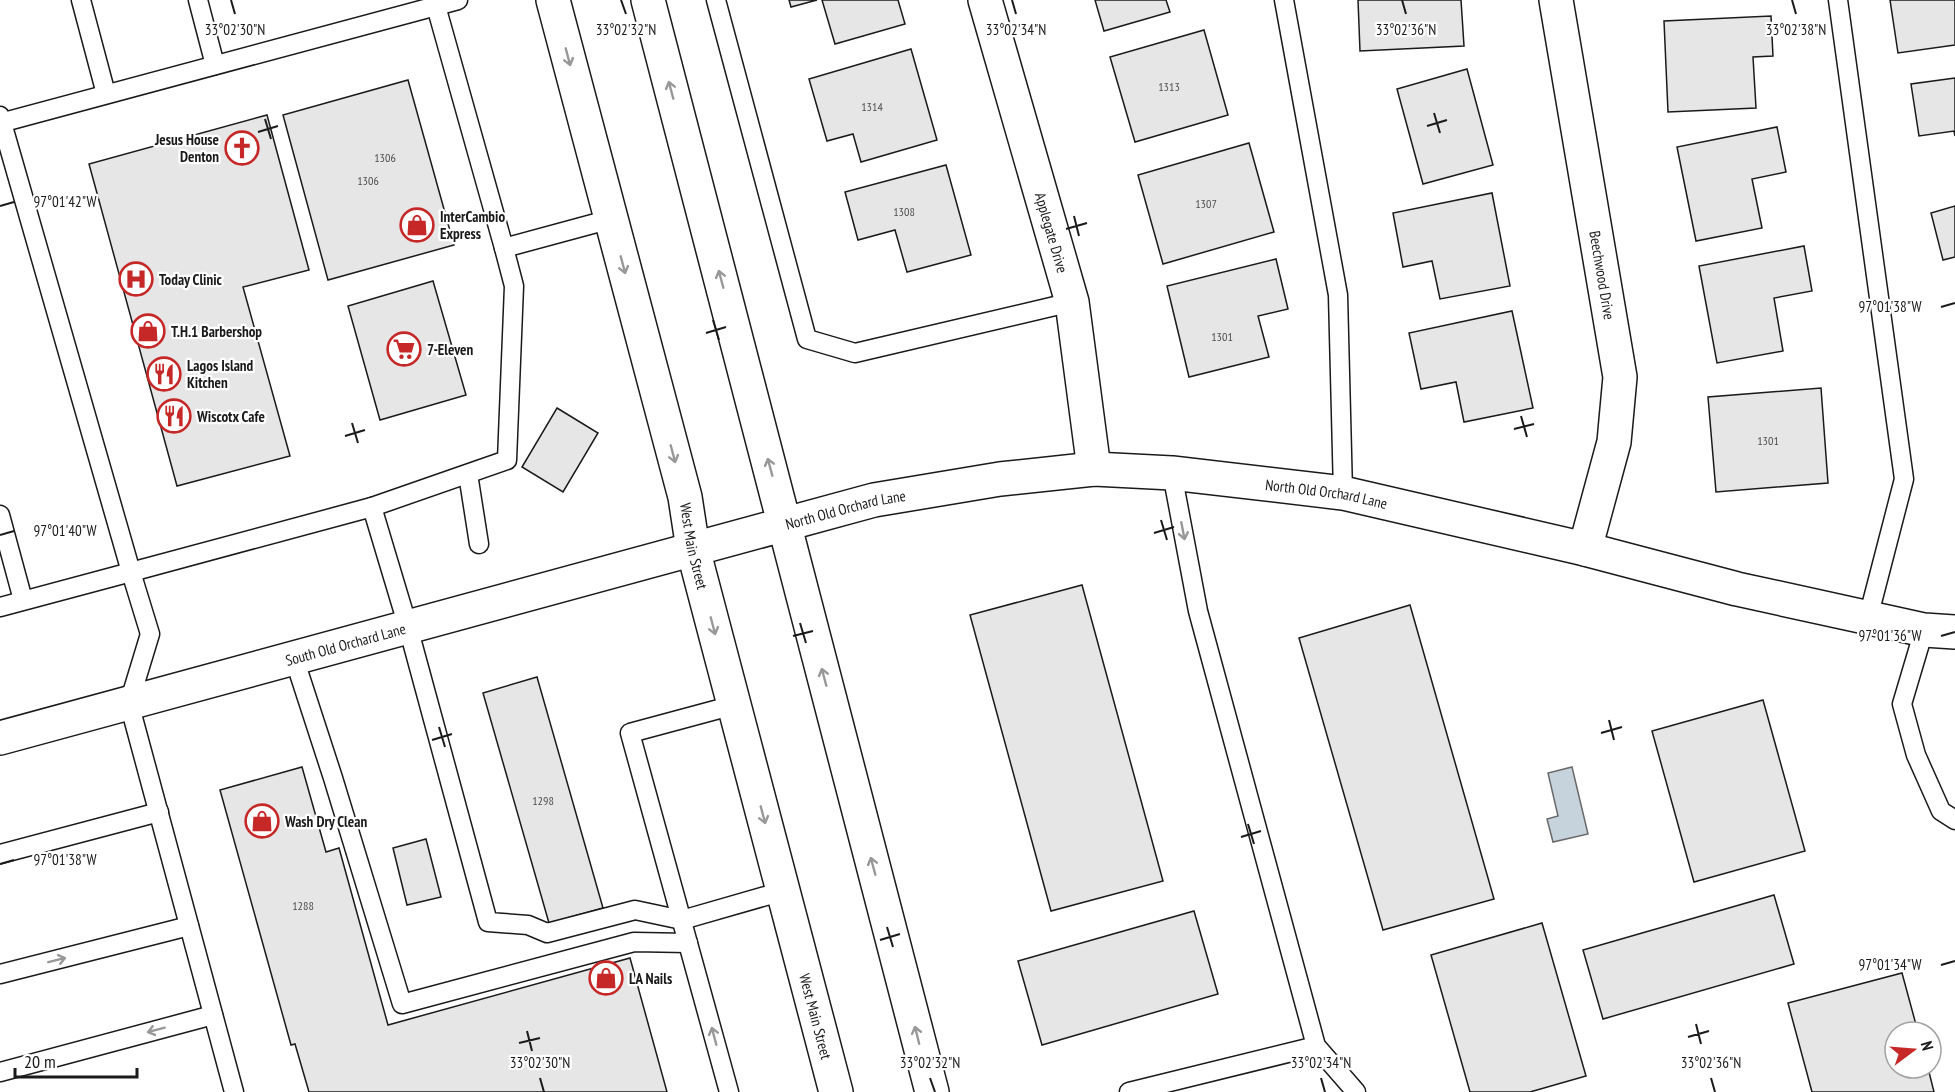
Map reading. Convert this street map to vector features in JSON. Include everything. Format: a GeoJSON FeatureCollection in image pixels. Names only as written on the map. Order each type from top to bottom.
{"type":"FeatureCollection","features":[{"type":"Feature","properties":{"kind":"street","name":"West Main Street"},"geometry":{"type":"LineString","coordinates":[[553,0],[685,497],[693,549],[836,1092]]}},
{"type":"Feature","properties":{"kind":"street"},"geometry":{"type":"LineString","coordinates":[[648,0],[932,1092]]}},
{"type":"Feature","properties":{"kind":"street","name":"Applegate Drive"},"geometry":{"type":"LineString","coordinates":[[985,0],[1072,302],[1095,470]]}},
{"type":"Feature","properties":{"kind":"street","name":"Beechwood Drive"},"geometry":{"type":"LineString","coordinates":[[1556,0],[1620,377],[1614,442],[1585,549]]}},
{"type":"Feature","properties":{"kind":"street","name":"North Old Orchard Lane"},"geometry":{"type":"LineString","coordinates":[[693,549],[874,500],[1000,479],[1095,470],[1172,473],[1343,493],[1585,549],[1737,589],[1939,631]]}},
{"type":"Feature","properties":{"kind":"street","name":"South Old Orchard Lane"},"geometry":{"type":"LineString","coordinates":[[0,738],[693,549]]}},
{"type":"Feature","properties":{"kind":"lane"},"geometry":{"type":"LineString","coordinates":[[81,0],[106,94]]}},
{"type":"Feature","properties":{"kind":"lane"},"geometry":{"type":"LineString","coordinates":[[198,0],[215,65]]}},
{"type":"Feature","properties":{"kind":"lane"},"geometry":{"type":"LineString","coordinates":[[234,1092],[129,703],[150,634],[0,121],[215,65],[435,3],[458,0]]}},
{"type":"Feature","properties":{"kind":"lane"},"geometry":{"type":"LineString","coordinates":[[716,0],[807,339],[855,353],[1072,302]]}},
{"type":"Feature","properties":{"kind":"lane"},"geometry":{"type":"LineString","coordinates":[[1284,0],[1338,295],[1343,493]]}},
{"type":"Feature","properties":{"kind":"lane"},"geometry":{"type":"LineString","coordinates":[[1838,0],[1904,479],[1868,618]]}},
{"type":"Feature","properties":{"kind":"lane"},"geometry":{"type":"LineString","coordinates":[[0,606],[372,507],[507,460],[514,286],[435,3]]}},
{"type":"Feature","properties":{"kind":"lane"},"geometry":{"type":"LineString","coordinates":[[504,248],[611,219]]}},
{"type":"Feature","properties":{"kind":"lane"},"geometry":{"type":"LineString","coordinates":[[1172,473],[1198,611],[1316,1046],[1356,1092]]}},
{"type":"Feature","properties":{"kind":"lane"},"geometry":{"type":"LineString","coordinates":[[468,474],[479,544]]}},
{"type":"Feature","properties":{"kind":"lane"},"geometry":{"type":"LineString","coordinates":[[372,507],[408,627],[488,922],[528,925],[547,933],[635,910],[682,920],[783,891]]}},
{"type":"Feature","properties":{"kind":"lane"},"geometry":{"type":"LineString","coordinates":[[0,515],[23,600]]}},
{"type":"Feature","properties":{"kind":"lane"},"geometry":{"type":"LineString","coordinates":[[1939,631],[1902,704],[1916,755],[1941,811],[1955,819]]}},
{"type":"Feature","properties":{"kind":"lane"},"geometry":{"type":"LineString","coordinates":[[294,658],[402,1004],[634,942],[688,944]]}},
{"type":"Feature","properties":{"kind":"lane"},"geometry":{"type":"LineString","coordinates":[[729,1092],[630,733],[734,705]]}},
{"type":"Feature","properties":{"kind":"lane"},"geometry":{"type":"LineString","coordinates":[[0,854],[159,812]]}},
{"type":"Feature","properties":{"kind":"lane"},"geometry":{"type":"LineString","coordinates":[[0,974],[189,926]]}},
{"type":"Feature","properties":{"kind":"lane"},"geometry":{"type":"LineString","coordinates":[[0,1072],[213,1015]]}},
{"type":"Feature","properties":{"kind":"lane"},"geometry":{"type":"LineString","coordinates":[[1129,1092],[1316,1046]]}},
{"type":"Feature","properties":{"kind":"shaded area"},"geometry":{"type":"Polygon","coordinates":[[[1572,767],[1588,834],[1553,842],[1547,819],[1558,816],[1548,773],[1572,767]]]}},
{"type":"Feature","properties":{"kind":"building"},"geometry":{"type":"Polygon","coordinates":[[[789,0],[817,0],[791,7],[789,0]]]}},
{"type":"Feature","properties":{"kind":"building"},"geometry":{"type":"Polygon","coordinates":[[[822,0],[898,0],[905,24],[835,44],[822,0]]]}},
{"type":"Feature","properties":{"kind":"building"},"geometry":{"type":"Polygon","coordinates":[[[1095,0],[1166,0],[1170,12],[1104,31],[1095,0]]]}},
{"type":"Feature","properties":{"kind":"building"},"geometry":{"type":"Polygon","coordinates":[[[1358,0],[1461,0],[1464,46],[1360,51],[1358,0]]]}},
{"type":"Feature","properties":{"kind":"building"},"geometry":{"type":"Polygon","coordinates":[[[1890,0],[1955,0],[1955,45],[1898,53],[1890,0]]]}},
{"type":"Feature","properties":{"kind":"building"},"geometry":{"type":"Polygon","coordinates":[[[1771,16],[1773,56],[1753,57],[1756,108],[1668,112],[1664,21],[1771,16]]]}},
{"type":"Feature","properties":{"kind":"building"},"geometry":{"type":"Polygon","coordinates":[[[1204,30],[1228,115],[1135,142],[1110,57],[1204,30]]]}},
{"type":"Feature","properties":{"kind":"building"},"geometry":{"type":"Polygon","coordinates":[[[911,49],[937,140],[861,162],[853,134],[827,141],[809,79],[911,49]]]}},
{"type":"Feature","properties":{"kind":"building"},"geometry":{"type":"Polygon","coordinates":[[[1467,69],[1493,165],[1423,184],[1397,89],[1467,69]]]}},
{"type":"Feature","properties":{"kind":"building"},"geometry":{"type":"Polygon","coordinates":[[[1955,78],[1955,136],[1954,131],[1919,136],[1911,84],[1955,78]]]}},
{"type":"Feature","properties":{"kind":"building"},"geometry":{"type":"Polygon","coordinates":[[[408,80],[454,245],[328,280],[283,115],[408,80]]]}},
{"type":"Feature","properties":{"kind":"building"},"geometry":{"type":"Polygon","coordinates":[[[267,115],[309,270],[243,287],[290,456],[177,486],[89,164],[267,115]]]}},
{"type":"Feature","properties":{"kind":"building"},"geometry":{"type":"Polygon","coordinates":[[[1777,127],[1786,172],[1752,179],[1762,228],[1696,241],[1677,147],[1777,127]]]}},
{"type":"Feature","properties":{"kind":"building"},"geometry":{"type":"Polygon","coordinates":[[[1249,143],[1274,232],[1163,264],[1138,175],[1249,143]]]}},
{"type":"Feature","properties":{"kind":"building"},"geometry":{"type":"Polygon","coordinates":[[[946,165],[971,255],[907,272],[895,230],[858,240],[845,192],[946,165]]]}},
{"type":"Feature","properties":{"kind":"building"},"geometry":{"type":"Polygon","coordinates":[[[1492,193],[1510,286],[1440,299],[1432,261],[1403,267],[1393,213],[1492,193]]]}},
{"type":"Feature","properties":{"kind":"building"},"geometry":{"type":"Polygon","coordinates":[[[1955,206],[1955,257],[1943,260],[1931,213],[1955,206]]]}},
{"type":"Feature","properties":{"kind":"building"},"geometry":{"type":"Polygon","coordinates":[[[1804,246],[1812,291],[1774,298],[1783,351],[1717,363],[1699,266],[1804,246]]]}},
{"type":"Feature","properties":{"kind":"building"},"geometry":{"type":"Polygon","coordinates":[[[1276,259],[1288,309],[1258,316],[1269,357],[1189,377],[1167,286],[1276,259]]]}},
{"type":"Feature","properties":{"kind":"building"},"geometry":{"type":"Polygon","coordinates":[[[433,281],[466,395],[380,420],[348,306],[433,281]]]}},
{"type":"Feature","properties":{"kind":"building"},"geometry":{"type":"Polygon","coordinates":[[[1512,311],[1533,408],[1464,422],[1456,382],[1421,389],[1409,333],[1512,311]]]}},
{"type":"Feature","properties":{"kind":"building"},"geometry":{"type":"Polygon","coordinates":[[[1821,388],[1828,483],[1716,492],[1708,397],[1821,388]]]}},
{"type":"Feature","properties":{"kind":"building"},"geometry":{"type":"Polygon","coordinates":[[[557,408],[598,433],[563,492],[522,467],[557,408]]]}},
{"type":"Feature","properties":{"kind":"building"},"geometry":{"type":"Polygon","coordinates":[[[1082,585],[1163,881],[1051,911],[970,615],[1082,585]]]}},
{"type":"Feature","properties":{"kind":"building"},"geometry":{"type":"Polygon","coordinates":[[[1410,605],[1494,899],[1383,930],[1299,638],[1410,605]]]}},
{"type":"Feature","properties":{"kind":"building"},"geometry":{"type":"Polygon","coordinates":[[[537,677],[603,908],[549,923],[483,693],[537,677]]]}},
{"type":"Feature","properties":{"kind":"building"},"geometry":{"type":"Polygon","coordinates":[[[1763,700],[1805,851],[1694,882],[1652,731],[1763,700]]]}},
{"type":"Feature","properties":{"kind":"building"},"geometry":{"type":"Polygon","coordinates":[[[302,767],[326,852],[339,848],[388,1025],[630,958],[667,1092],[309,1092],[295,1044],[291,1045],[220,790],[302,767]]]}},
{"type":"Feature","properties":{"kind":"building"},"geometry":{"type":"Polygon","coordinates":[[[426,839],[441,897],[407,905],[393,848],[426,839]]]}},
{"type":"Feature","properties":{"kind":"building"},"geometry":{"type":"Polygon","coordinates":[[[1774,895],[1794,964],[1603,1019],[1583,950],[1774,895]]]}},
{"type":"Feature","properties":{"kind":"building"},"geometry":{"type":"Polygon","coordinates":[[[1194,911],[1218,994],[1042,1045],[1018,961],[1194,911]]]}},
{"type":"Feature","properties":{"kind":"building"},"geometry":{"type":"Polygon","coordinates":[[[1542,923],[1586,1076],[1530,1092],[1470,1092],[1431,955],[1542,923]]]}},
{"type":"Feature","properties":{"kind":"building"},"geometry":{"type":"Polygon","coordinates":[[[1902,973],[1915,1020],[1883,1020],[1883,1080],[1931,1080],[1934,1092],[1812,1092],[1788,1003],[1902,973]]]}},
{"type":"Feature","properties":{"kind":"place","name":"Jesus House Denton"},"geometry":{"type":"Point","coordinates":[242,148]}},
{"type":"Feature","properties":{"kind":"place","name":"InterCambio Express"},"geometry":{"type":"Point","coordinates":[417,225]}},
{"type":"Feature","properties":{"kind":"place","name":"Today Clinic"},"geometry":{"type":"Point","coordinates":[136,279]}},
{"type":"Feature","properties":{"kind":"place","name":"T.H.1 Barbershop"},"geometry":{"type":"Point","coordinates":[148,331]}},
{"type":"Feature","properties":{"kind":"place","name":"7-Eleven"},"geometry":{"type":"Point","coordinates":[404,349]}},
{"type":"Feature","properties":{"kind":"place","name":"Lagos Island Kitchen"},"geometry":{"type":"Point","coordinates":[164,374]}},
{"type":"Feature","properties":{"kind":"place","name":"Wiscotx Cafe"},"geometry":{"type":"Point","coordinates":[174,416]}},
{"type":"Feature","properties":{"kind":"place","name":"Wash Dry Clean"},"geometry":{"type":"Point","coordinates":[262,821]}},
{"type":"Feature","properties":{"kind":"place","name":"LA Nails"},"geometry":{"type":"Point","coordinates":[606,978]}}]}
